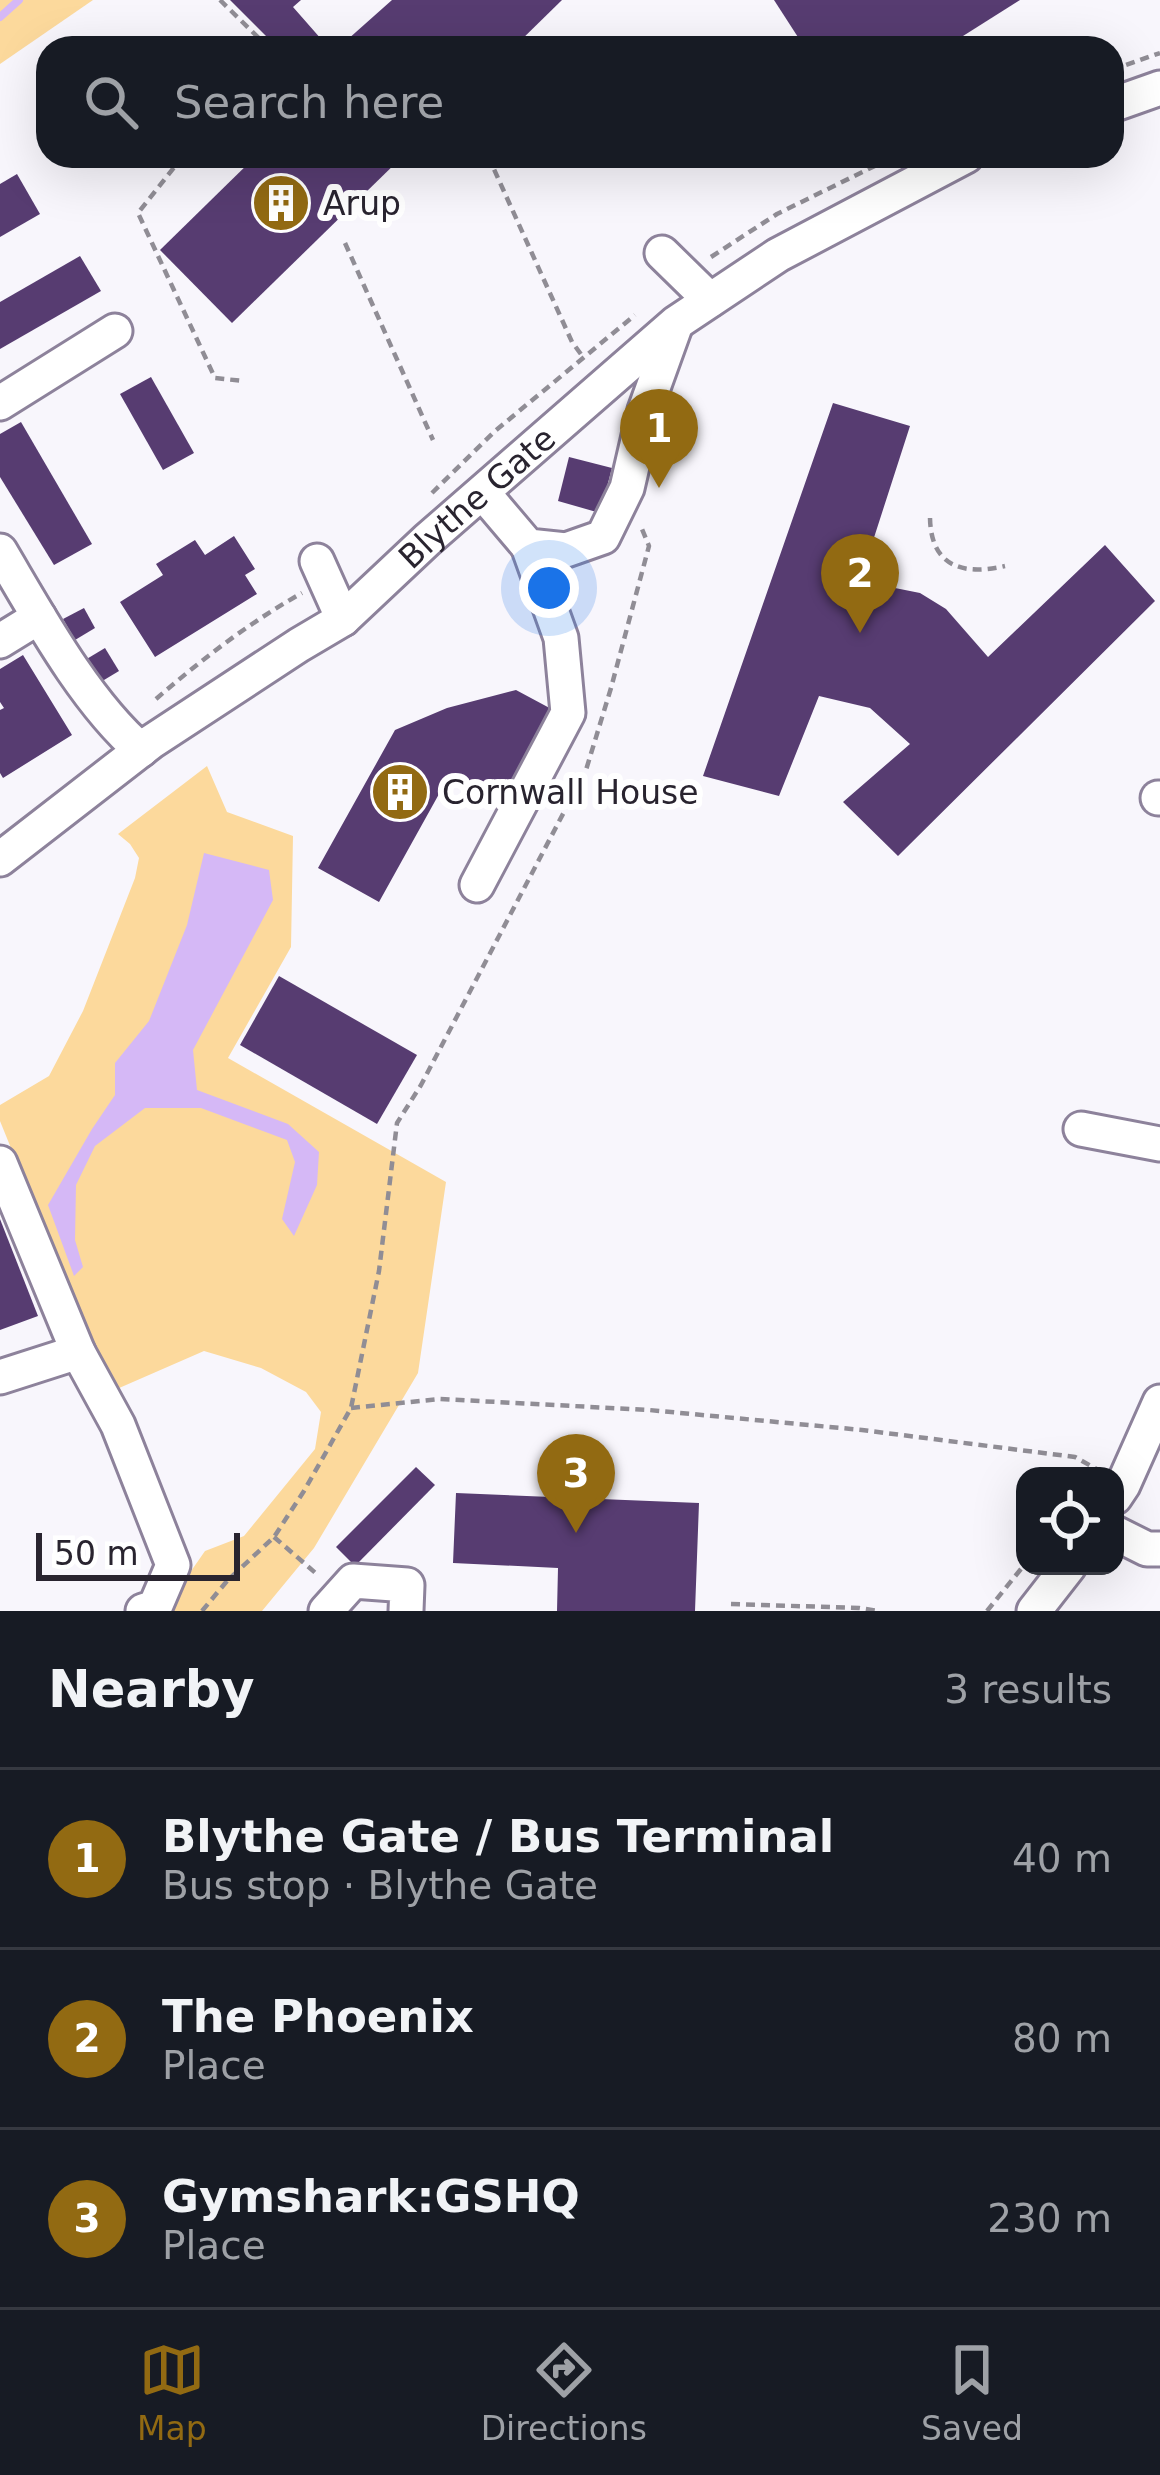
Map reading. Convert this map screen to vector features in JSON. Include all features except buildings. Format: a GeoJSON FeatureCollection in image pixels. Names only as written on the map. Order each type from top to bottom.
{"type":"FeatureCollection","features":[{"type":"Feature","properties":{"kind":"street"},"geometry":{"type":"LineString","coordinates":[[1124,101],[1160,88]]}},
{"type":"Feature","properties":{"kind":"street","name":"Blythe Gate"},"geometry":{"type":"LineString","coordinates":[[0,859],[130,740],[343,620],[427,540],[676,323],[778,255],[943,168]]}},
{"type":"Feature","properties":{"kind":"street"},"geometry":{"type":"LineString","coordinates":[[674,265],[710,300]]}},
{"type":"Feature","properties":{"kind":"street"},"geometry":{"type":"LineString","coordinates":[[528,546],[566,550],[603,537],[627,488],[645,410],[676,323]]}},
{"type":"Feature","properties":{"kind":"street"},"geometry":{"type":"LineString","coordinates":[[0,404],[115,332]]}},
{"type":"Feature","properties":{"kind":"street"},"geometry":{"type":"LineString","coordinates":[[477,885],[568,713],[561,638],[528,546],[483,493]]}},
{"type":"Feature","properties":{"kind":"street"},"geometry":{"type":"LineString","coordinates":[[0,551],[39,617],[130,740]]}},
{"type":"Feature","properties":{"kind":"street"},"geometry":{"type":"LineString","coordinates":[[321,570],[343,620]]}},
{"type":"Feature","properties":{"kind":"street"},"geometry":{"type":"LineString","coordinates":[[0,641],[39,617]]}},
{"type":"Feature","properties":{"kind":"street"},"geometry":{"type":"LineString","coordinates":[[1081,1129],[1160,1144]]}},
{"type":"Feature","properties":{"kind":"street"},"geometry":{"type":"LineString","coordinates":[[0,1162],[78,1352],[118,1425],[173,1565],[155,1607],[143,1611]]}},
{"type":"Feature","properties":{"kind":"street"},"geometry":{"type":"LineString","coordinates":[[0,1377],[78,1352]]}},
{"type":"Feature","properties":{"kind":"street"},"geometry":{"type":"LineString","coordinates":[[1124,1478],[1160,1402]]}},
{"type":"Feature","properties":{"kind":"street"},"geometry":{"type":"LineString","coordinates":[[1124,1537],[1148,1549],[1160,1549]]}},
{"type":"Feature","properties":{"kind":"street"},"geometry":{"type":"LineString","coordinates":[[1034,1611],[1062,1575]]}},
{"type":"Feature","properties":{"kind":"street"},"geometry":{"type":"LineString","coordinates":[[334,1602],[353,1581],[407,1585],[406,1611]]}},
{"type":"Feature","properties":{"kind":"path"},"geometry":{"type":"LineString","coordinates":[[220,0],[257,36]]}},
{"type":"Feature","properties":{"kind":"path"},"geometry":{"type":"LineString","coordinates":[[1124,66],[1160,53]]}},
{"type":"Feature","properties":{"kind":"path"},"geometry":{"type":"LineString","coordinates":[[174,168],[138,213],[215,378],[243,380]]}},
{"type":"Feature","properties":{"kind":"path"},"geometry":{"type":"LineString","coordinates":[[493,168],[572,342],[605,383]]}},
{"type":"Feature","properties":{"kind":"path"},"geometry":{"type":"LineString","coordinates":[[674,265],[871,168]]}},
{"type":"Feature","properties":{"kind":"path"},"geometry":{"type":"LineString","coordinates":[[345,243],[433,440]]}},
{"type":"Feature","properties":{"kind":"path"},"geometry":{"type":"LineString","coordinates":[[430,496],[495,430],[634,316]]}},
{"type":"Feature","properties":{"kind":"path"},"geometry":{"type":"LineString","coordinates":[[202,1611],[274,1537],[351,1408],[379,1271],[397,1123],[422,1085],[586,770],[611,688],[649,546],[627,488]]}},
{"type":"Feature","properties":{"kind":"path"},"geometry":{"type":"LineString","coordinates":[[930,518],[930,537],[940,555],[953,565],[986,571],[1005,566]]}},
{"type":"Feature","properties":{"kind":"path"},"geometry":{"type":"LineString","coordinates":[[130,740],[188,671],[321,570]]}},
{"type":"Feature","properties":{"kind":"path"},"geometry":{"type":"LineString","coordinates":[[351,1408],[440,1399],[649,1410],[1075,1456],[1091,1466]]}},
{"type":"Feature","properties":{"kind":"path"},"geometry":{"type":"LineString","coordinates":[[274,1537],[334,1602]]}},
{"type":"Feature","properties":{"kind":"path"},"geometry":{"type":"LineString","coordinates":[[987,1611],[1016,1575]]}},
{"type":"Feature","properties":{"kind":"path"},"geometry":{"type":"LineString","coordinates":[[731,1604],[878,1611]]}},
{"type":"Feature","properties":{"kind":"shaded area"},"geometry":{"type":"Polygon","coordinates":[[[0,0],[93,0],[36,36],[0,64],[0,0]]]}},
{"type":"Feature","properties":{"kind":"shaded area"},"geometry":{"type":"Polygon","coordinates":[[[207,766],[227,812],[293,836],[291,947],[228,1058],[446,1182],[418,1373],[314,1548],[262,1611],[171,1611],[173,1597],[205,1551],[244,1536],[315,1449],[321,1412],[306,1392],[261,1368],[204,1351],[110,1392],[0,1121],[0,1105],[49,1076],[83,1011],[139,858],[118,834],[207,766]]]}},
{"type":"Feature","properties":{"kind":"shaded area"},"geometry":{"type":"Polygon","coordinates":[[[204,853],[269,870],[273,900],[193,1050],[197,1090],[288,1124],[319,1152],[317,1185],[294,1236],[282,1219],[295,1162],[287,1140],[201,1108],[145,1108],[95,1146],[76,1185],[75,1240],[83,1267],[74,1276],[48,1205],[115,1095],[115,1063],[149,1021],[187,925],[204,853]]]}},
{"type":"Feature","properties":{"kind":"waterway"},"geometry":{"type":"LineString","coordinates":[[0,17],[19,0]]}},
{"type":"Feature","properties":{"kind":"place","name":"Arup"},"geometry":{"type":"Point","coordinates":[281,203]}},
{"type":"Feature","properties":{"kind":"place","name":"Blythe Gate / Bus Terminal"},"geometry":{"type":"Point","coordinates":[659,488]}},
{"type":"Feature","properties":{"kind":"place","name":"The Phoenix"},"geometry":{"type":"Point","coordinates":[860,633]}},
{"type":"Feature","properties":{"kind":"place","name":"Cornwall House"},"geometry":{"type":"Point","coordinates":[400,792]}},
{"type":"Feature","properties":{"kind":"place","name":"Gymshark:GSHQ"},"geometry":{"type":"Point","coordinates":[576,1533]}}]}
